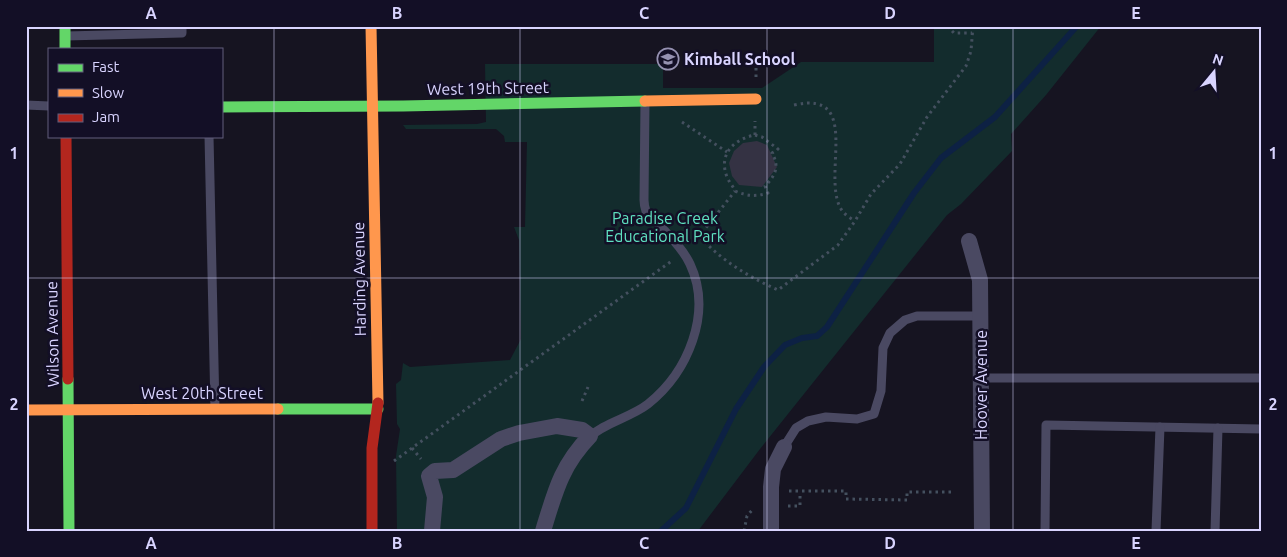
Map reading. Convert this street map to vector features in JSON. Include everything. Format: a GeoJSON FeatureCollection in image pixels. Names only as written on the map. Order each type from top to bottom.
{"type":"FeatureCollection","features":[{"type":"Feature","properties":{"kind":"street","name":"Harding Avenue"},"geometry":{"type":"LineString","coordinates":[[371,26],[378,409],[372,448],[372,531]]}},
{"type":"Feature","properties":{"kind":"street"},"geometry":{"type":"LineString","coordinates":[[65,31],[65,48]]}},
{"type":"Feature","properties":{"kind":"street","name":"West 19th Street"},"geometry":{"type":"LineString","coordinates":[[222,107],[756,99]]}},
{"type":"Feature","properties":{"kind":"street","name":"Wilson Avenue"},"geometry":{"type":"LineString","coordinates":[[66,138],[69,531]]}},
{"type":"Feature","properties":{"kind":"street","name":"Hoover Avenue"},"geometry":{"type":"LineString","coordinates":[[968,241],[980,280],[982,531]]}},
{"type":"Feature","properties":{"kind":"street","name":"West 20th Street"},"geometry":{"type":"LineString","coordinates":[[26,410],[378,409]]}},
{"type":"Feature","properties":{"kind":"street"},"geometry":{"type":"LineString","coordinates":[[432,531],[435,497],[429,476],[435,471],[453,470],[501,439],[549,426],[574,428],[582,430],[590,436]]}},
{"type":"Feature","properties":{"kind":"street"},"geometry":{"type":"LineString","coordinates":[[771,531],[773,469],[784,447]]}},
{"type":"Feature","properties":{"kind":"street"},"geometry":{"type":"LineString","coordinates":[[543,531],[558,483]]}},
{"type":"Feature","properties":{"kind":"lane"},"geometry":{"type":"LineString","coordinates":[[65,31],[182,33],[182,26]]}},
{"type":"Feature","properties":{"kind":"lane"},"geometry":{"type":"LineString","coordinates":[[558,483],[567,463],[590,436],[629,416],[648,403],[665,386],[686,357],[695,335],[699,310],[696,283],[690,264],[646,211],[644,200],[645,102]]}},
{"type":"Feature","properties":{"kind":"lane"},"geometry":{"type":"LineString","coordinates":[[26,105],[48,106]]}},
{"type":"Feature","properties":{"kind":"lane"},"geometry":{"type":"LineString","coordinates":[[209,138],[215,409]]}},
{"type":"Feature","properties":{"kind":"lane"},"geometry":{"type":"LineString","coordinates":[[784,447],[796,428],[808,421],[826,416],[857,419],[874,414],[881,391],[883,348],[890,334],[905,320],[917,316],[981,316]]}},
{"type":"Feature","properties":{"kind":"lane"},"geometry":{"type":"LineString","coordinates":[[981,378],[1261,378]]}},
{"type":"Feature","properties":{"kind":"lane"},"geometry":{"type":"LineString","coordinates":[[1045,531],[1046,425],[1261,429]]}},
{"type":"Feature","properties":{"kind":"lane"},"geometry":{"type":"LineString","coordinates":[[1156,531],[1160,427]]}},
{"type":"Feature","properties":{"kind":"lane"},"geometry":{"type":"LineString","coordinates":[[1215,531],[1218,428]]}},
{"type":"Feature","properties":{"kind":"path"},"geometry":{"type":"LineString","coordinates":[[948,26],[954,33],[972,33]]}},
{"type":"Feature","properties":{"kind":"path"},"geometry":{"type":"LineString","coordinates":[[700,237],[713,250],[751,278],[778,290],[838,245],[871,194],[900,164],[927,117],[966,66],[971,51],[973,26]]}},
{"type":"Feature","properties":{"kind":"path"},"geometry":{"type":"LineString","coordinates":[[794,105],[807,102],[818,103],[825,106],[830,113],[836,131],[834,182],[837,199],[841,209],[855,221]]}},
{"type":"Feature","properties":{"kind":"path"},"geometry":{"type":"LineString","coordinates":[[676,118],[727,152]]}},
{"type":"Feature","properties":{"kind":"path"},"geometry":{"type":"LineString","coordinates":[[755,135],[762,137],[778,149],[772,153],[777,167],[776,173],[765,186],[768,193],[750,196],[735,191],[727,177],[724,164],[727,152],[734,143],[744,137],[755,135]]}},
{"type":"Feature","properties":{"kind":"path"},"geometry":{"type":"LineString","coordinates":[[392,462],[682,253],[700,237],[735,191]]}},
{"type":"Feature","properties":{"kind":"path"},"geometry":{"type":"LineString","coordinates":[[582,401],[588,387]]}},
{"type":"Feature","properties":{"kind":"path"},"geometry":{"type":"LineString","coordinates":[[771,492],[846,491],[846,499],[907,500],[907,492],[955,492]]}},
{"type":"Feature","properties":{"kind":"green space","name":"Paradise Creek Educational Park"},"geometry":{"type":"Polygon","coordinates":[[[934,26],[1101,26],[1046,95],[1011,134],[1012,151],[961,204],[947,215],[760,449],[698,531],[397,531],[396,456],[400,429],[397,424],[396,384],[401,380],[403,363],[410,367],[510,360],[521,339],[519,240],[514,227],[525,227],[527,142],[505,142],[504,136],[496,129],[406,129],[403,125],[477,124],[486,122],[485,64],[663,64],[663,88],[762,88],[801,62],[934,62],[934,26]]]}},
{"type":"Feature","properties":{"kind":"building"},"geometry":{"type":"Polygon","coordinates":[[[757,141],[767,145],[777,167],[762,187],[739,185],[732,176],[729,163],[734,151],[743,143],[757,141]]]}},
{"type":"Feature","properties":{"kind":"waterway"},"geometry":{"type":"LineString","coordinates":[[661,531],[686,508],[736,409],[764,367],[785,345],[802,338],[817,336],[827,327],[914,193],[941,158],[995,117],[1077,26]]}},
{"type":"Feature","properties":{"kind":"traffic: fast"},"geometry":{"type":"LineString","coordinates":[[65,26],[65,48]]}},
{"type":"Feature","properties":{"kind":"traffic: fast"},"geometry":{"type":"LineString","coordinates":[[222,107],[403,106],[645,101]]}},
{"type":"Feature","properties":{"kind":"traffic: fast"},"geometry":{"type":"LineString","coordinates":[[68,379],[69,531]]}},
{"type":"Feature","properties":{"kind":"traffic: fast"},"geometry":{"type":"LineString","coordinates":[[278,409],[378,409]]}},
{"type":"Feature","properties":{"kind":"traffic: slow"},"geometry":{"type":"LineString","coordinates":[[371,26],[378,403]]}},
{"type":"Feature","properties":{"kind":"traffic: slow"},"geometry":{"type":"LineString","coordinates":[[645,101],[756,99]]}},
{"type":"Feature","properties":{"kind":"traffic: slow"},"geometry":{"type":"LineString","coordinates":[[26,410],[278,409]]}},
{"type":"Feature","properties":{"kind":"traffic: jam"},"geometry":{"type":"LineString","coordinates":[[66,138],[68,379]]}},
{"type":"Feature","properties":{"kind":"traffic: jam"},"geometry":{"type":"LineString","coordinates":[[372,531],[372,448],[378,403]]}},
{"type":"Feature","properties":{"kind":"place","name":"Kimball School"},"geometry":{"type":"Point","coordinates":[668,59]}}]}
